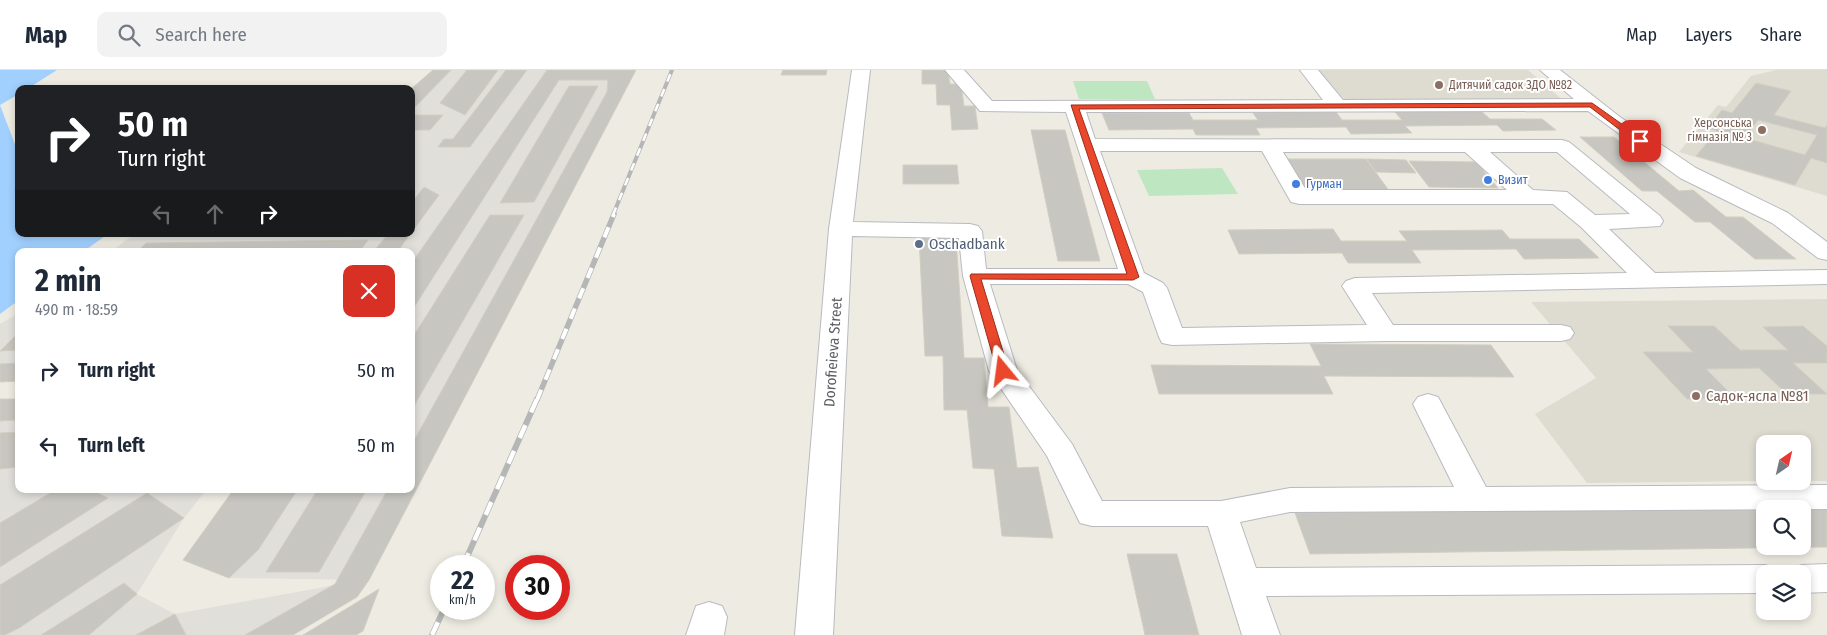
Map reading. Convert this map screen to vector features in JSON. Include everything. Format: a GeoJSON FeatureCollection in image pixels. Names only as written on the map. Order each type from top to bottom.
{"type":"FeatureCollection","features":[{"type":"Feature","properties":{"kind":"street","name":"Dorofieieva Street"},"geometry":{"type":"LineString","coordinates":[[814,635],[841,229],[861,70]]}},
{"type":"Feature","properties":{"kind":"street"},"geometry":{"type":"LineString","coordinates":[[954,70],[987,107],[1592,105]]}},
{"type":"Feature","properties":{"kind":"street"},"geometry":{"type":"LineString","coordinates":[[1309,70],[1338,106]]}},
{"type":"Feature","properties":{"kind":"street"},"geometry":{"type":"LineString","coordinates":[[1549,70],[1592,105],[1688,173],[1780,218],[1827,254]]}},
{"type":"Feature","properties":{"kind":"street"},"geometry":{"type":"LineString","coordinates":[[1074,107],[1133,277]]}},
{"type":"Feature","properties":{"kind":"street"},"geometry":{"type":"LineString","coordinates":[[1086,145],[1562,146],[1652,221],[1590,222]]}},
{"type":"Feature","properties":{"kind":"street"},"geometry":{"type":"LineString","coordinates":[[1269,146],[1299,198],[1559,197],[1590,222],[1649,281]]}},
{"type":"Feature","properties":{"kind":"street"},"geometry":{"type":"LineString","coordinates":[[1472,147],[1526,196]]}},
{"type":"Feature","properties":{"kind":"street"},"geometry":{"type":"LineString","coordinates":[[841,229],[970,231],[975,276],[1003,371],[1061,452],[1092,514],[1221,513],[1290,500],[1827,497]]}},
{"type":"Feature","properties":{"kind":"street"},"geometry":{"type":"LineString","coordinates":[[975,276],[1133,277],[1154,288],[1172,337],[1385,333],[1561,333]]}},
{"type":"Feature","properties":{"kind":"street"},"geometry":{"type":"LineString","coordinates":[[1385,333],[1355,286],[1827,277]]}},
{"type":"Feature","properties":{"kind":"street"},"geometry":{"type":"LineString","coordinates":[[1428,404],[1476,499]]}},
{"type":"Feature","properties":{"kind":"street"},"geometry":{"type":"LineString","coordinates":[[1221,513],[1261,635]]}},
{"type":"Feature","properties":{"kind":"street"},"geometry":{"type":"LineString","coordinates":[[1811,579],[1827,578]]}},
{"type":"Feature","properties":{"kind":"street"},"geometry":{"type":"LineString","coordinates":[[1243,582],[1756,579]]}},
{"type":"Feature","properties":{"kind":"shaded area"},"geometry":{"type":"Polygon","coordinates":[[[433,70],[631,70],[415,490],[415,248],[116,248],[130,237],[415,237],[415,86],[433,70]]]}},
{"type":"Feature","properties":{"kind":"shaded area","name":"Дитячий садок ЗДО №82"},"geometry":{"type":"Polygon","coordinates":[[[1319,70],[1528,70],[1565,102],[1345,100],[1319,70]]]}},
{"type":"Feature","properties":{"kind":"shaded area","name":"Херсонська гімназія № 3"},"geometry":{"type":"Polygon","coordinates":[[[1776,70],[1827,70],[1827,196],[1679,152],[1718,105],[1726,107],[1751,76],[1776,70]]]}},
{"type":"Feature","properties":{"kind":"shaded area","name":"Садок-ясла №81"},"geometry":{"type":"Polygon","coordinates":[[[1827,299],[1827,481],[1811,481],[1811,435],[1756,435],[1756,481],[1587,483],[1535,414],[1596,378],[1531,302],[1827,299]]]}},
{"type":"Feature","properties":{"kind":"shaded area"},"geometry":{"type":"Polygon","coordinates":[[[15,315],[15,381],[0,382],[0,324],[15,315]]]}},
{"type":"Feature","properties":{"kind":"shaded area"},"geometry":{"type":"Polygon","coordinates":[[[0,399],[15,399],[15,493],[204,493],[184,518],[137,594],[175,614],[363,580],[229,578],[183,560],[231,493],[414,493],[369,580],[357,597],[293,635],[0,635],[0,399]]]}},
{"type":"Feature","properties":{"kind":"green space"},"geometry":{"type":"Polygon","coordinates":[[[1073,81],[1147,81],[1155,99],[1079,99],[1073,81]]]}},
{"type":"Feature","properties":{"kind":"green space"},"geometry":{"type":"Polygon","coordinates":[[[1222,168],[1238,194],[1149,196],[1137,170],[1222,168]]]}},
{"type":"Feature","properties":{"kind":"water"},"geometry":{"type":"Polygon","coordinates":[[[0,70],[57,70],[33,85],[15,85],[15,96],[0,105],[0,70]]]}},
{"type":"Feature","properties":{"kind":"water"},"geometry":{"type":"Polygon","coordinates":[[[0,105],[15,144],[15,237],[104,237],[88,248],[15,248],[15,303],[0,314],[0,105]]]}},
{"type":"Feature","properties":{"kind":"building"},"geometry":{"type":"Polygon","coordinates":[[[433,70],[451,70],[415,107],[415,86],[433,70]]]}},
{"type":"Feature","properties":{"kind":"building"},"geometry":{"type":"Polygon","coordinates":[[[467,70],[498,70],[465,115],[440,103],[467,70]]]}},
{"type":"Feature","properties":{"kind":"building"},"geometry":{"type":"Polygon","coordinates":[[[506,70],[527,70],[470,147],[438,147],[444,139],[453,139],[506,70]]]}},
{"type":"Feature","properties":{"kind":"building"},"geometry":{"type":"Polygon","coordinates":[[[547,70],[636,70],[415,492],[415,439],[607,92],[608,80],[559,80],[415,306],[415,258],[547,70]]]}},
{"type":"Feature","properties":{"kind":"building"},"geometry":{"type":"Polygon","coordinates":[[[783,70],[827,70],[826,75],[781,75],[783,70]]]}},
{"type":"Feature","properties":{"kind":"building"},"geometry":{"type":"Polygon","coordinates":[[[922,70],[948,70],[950,84],[961,84],[964,106],[975,106],[978,129],[952,130],[950,105],[937,105],[936,84],[922,84],[922,70]]]}},
{"type":"Feature","properties":{"kind":"building"},"geometry":{"type":"Polygon","coordinates":[[[1756,83],[1791,91],[1774,115],[1825,128],[1827,125],[1827,163],[1811,158],[1795,185],[1696,156],[1717,131],[1708,128],[1722,110],[1732,113],[1756,83]],[[1758,120],[1745,138],[1805,155],[1817,135],[1758,120]]]}},
{"type":"Feature","properties":{"kind":"building"},"geometry":{"type":"Polygon","coordinates":[[[569,86],[598,86],[534,202],[500,203],[569,86]]]}},
{"type":"Feature","properties":{"kind":"building"},"geometry":{"type":"Polygon","coordinates":[[[1394,111],[1481,111],[1490,119],[1542,119],[1556,130],[1503,131],[1497,125],[1405,126],[1412,133],[1351,134],[1346,127],[1256,128],[1260,135],[1196,135],[1193,129],[1109,130],[1102,113],[1189,113],[1193,120],[1258,120],[1253,113],[1336,112],[1342,120],[1402,120],[1394,111]]]}},
{"type":"Feature","properties":{"kind":"building"},"geometry":{"type":"Polygon","coordinates":[[[415,115],[443,115],[430,130],[415,130],[415,115]]]}},
{"type":"Feature","properties":{"kind":"building"},"geometry":{"type":"Polygon","coordinates":[[[1031,130],[1065,130],[1100,261],[1058,261],[1031,130]]]}},
{"type":"Feature","properties":{"kind":"building"},"geometry":{"type":"Polygon","coordinates":[[[1580,137],[1614,137],[1679,191],[1693,190],[1726,217],[1743,217],[1796,259],[1755,259],[1710,222],[1695,222],[1657,191],[1642,191],[1580,137]]]}},
{"type":"Feature","properties":{"kind":"building"},"geometry":{"type":"Polygon","coordinates":[[[1277,159],[1366,159],[1390,192],[1296,192],[1277,159]]]}},
{"type":"Feature","properties":{"kind":"building"},"geometry":{"type":"Polygon","coordinates":[[[1367,159],[1406,160],[1416,173],[1376,172],[1367,159]]]}},
{"type":"Feature","properties":{"kind":"building"},"geometry":{"type":"Polygon","coordinates":[[[1409,161],[1476,162],[1498,188],[1429,187],[1409,161]]]}},
{"type":"Feature","properties":{"kind":"building"},"geometry":{"type":"Polygon","coordinates":[[[903,165],[957,165],[959,184],[903,184],[903,165]]]}},
{"type":"Feature","properties":{"kind":"building"},"geometry":{"type":"Polygon","coordinates":[[[424,187],[439,195],[415,228],[415,199],[424,187]]]}},
{"type":"Feature","properties":{"kind":"building"},"geometry":{"type":"Polygon","coordinates":[[[490,215],[524,215],[415,404],[415,334],[490,215]]]}},
{"type":"Feature","properties":{"kind":"building"},"geometry":{"type":"Polygon","coordinates":[[[1333,229],[1341,241],[1407,241],[1399,231],[1502,230],[1510,239],[1579,239],[1599,258],[1524,259],[1516,249],[1412,250],[1421,263],[1348,263],[1342,253],[1239,254],[1228,230],[1333,229]]]}},
{"type":"Feature","properties":{"kind":"building"},"geometry":{"type":"Polygon","coordinates":[[[386,237],[408,237],[400,248],[376,248],[386,237]]]}},
{"type":"Feature","properties":{"kind":"building"},"geometry":{"type":"Polygon","coordinates":[[[919,237],[956,238],[964,358],[984,358],[988,407],[1009,407],[1017,468],[1038,467],[1053,538],[1002,536],[994,469],[973,468],[967,410],[944,410],[943,356],[925,356],[919,237]]]}},
{"type":"Feature","properties":{"kind":"building"},"geometry":{"type":"Polygon","coordinates":[[[368,240],[362,248],[141,248],[146,243],[368,240]]]}},
{"type":"Feature","properties":{"kind":"building"},"geometry":{"type":"Polygon","coordinates":[[[1668,326],[1714,326],[1740,350],[1788,350],[1763,327],[1803,326],[1827,346],[1827,363],[1793,363],[1827,394],[1787,394],[1759,368],[1706,369],[1735,398],[1687,399],[1643,352],[1693,352],[1668,326]]]}},
{"type":"Feature","properties":{"kind":"building"},"geometry":{"type":"Polygon","coordinates":[[[15,336],[15,350],[0,351],[15,336]]]}},
{"type":"Feature","properties":{"kind":"building"},"geometry":{"type":"Polygon","coordinates":[[[1310,344],[1491,345],[1514,377],[1324,376],[1333,394],[1159,394],[1151,365],[1321,366],[1310,344]]]}},
{"type":"Feature","properties":{"kind":"building"},"geometry":{"type":"Polygon","coordinates":[[[15,363],[15,381],[0,382],[0,364],[15,363]]]}},
{"type":"Feature","properties":{"kind":"building"},"geometry":{"type":"Polygon","coordinates":[[[0,399],[15,399],[15,420],[0,421],[0,399]]]}},
{"type":"Feature","properties":{"kind":"building"},"geometry":{"type":"Polygon","coordinates":[[[15,432],[15,467],[0,469],[0,433],[15,432]]]}},
{"type":"Feature","properties":{"kind":"building"},"geometry":{"type":"Polygon","coordinates":[[[50,493],[97,493],[108,498],[0,567],[0,523],[50,493]]]}},
{"type":"Feature","properties":{"kind":"building"},"geometry":{"type":"Polygon","coordinates":[[[147,493],[184,518],[19,628],[5,635],[0,635],[0,585],[147,493]]]}},
{"type":"Feature","properties":{"kind":"building"},"geometry":{"type":"Polygon","coordinates":[[[231,493],[295,493],[258,550],[229,578],[183,560],[231,493]]]}},
{"type":"Feature","properties":{"kind":"building"},"geometry":{"type":"Polygon","coordinates":[[[315,493],[365,493],[319,572],[266,572],[315,493]]]}},
{"type":"Feature","properties":{"kind":"building"},"geometry":{"type":"Polygon","coordinates":[[[386,493],[415,493],[369,580],[357,597],[293,635],[245,635],[335,584],[386,493]]]}},
{"type":"Feature","properties":{"kind":"building"},"geometry":{"type":"Polygon","coordinates":[[[1811,507],[1827,507],[1827,547],[1811,547],[1811,507]]]}},
{"type":"Feature","properties":{"kind":"building"},"geometry":{"type":"Polygon","coordinates":[[[1756,508],[1756,548],[1310,554],[1295,513],[1756,508]]]}},
{"type":"Feature","properties":{"kind":"building"},"geometry":{"type":"Polygon","coordinates":[[[1127,554],[1177,554],[1199,635],[1145,635],[1127,554]]]}},
{"type":"Feature","properties":{"kind":"building"},"geometry":{"type":"Polygon","coordinates":[[[124,583],[137,594],[89,635],[41,635],[124,583]]]}},
{"type":"Feature","properties":{"kind":"building"},"geometry":{"type":"Polygon","coordinates":[[[379,589],[363,631],[356,635],[303,635],[379,589]]]}},
{"type":"Feature","properties":{"kind":"building"},"geometry":{"type":"Polygon","coordinates":[[[175,614],[186,635],[136,635],[175,614]]]}},
{"type":"Feature","properties":{"kind":"railway"},"geometry":{"type":"LineString","coordinates":[[613,215],[672,70]]}},
{"type":"Feature","properties":{"kind":"railway"},"geometry":{"type":"LineString","coordinates":[[537,400],[614,214]]}},
{"type":"Feature","properties":{"kind":"railway"},"geometry":{"type":"LineString","coordinates":[[468,555],[537,399]]}},
{"type":"Feature","properties":{"kind":"railway"},"geometry":{"type":"LineString","coordinates":[[432,635],[439,620]]}},
{"type":"Feature","properties":{"kind":"place","name":"Дитячий садок ЗДО №82"},"geometry":{"type":"Point","coordinates":[1439,85]}},
{"type":"Feature","properties":{"kind":"place","name":"Херсонська гімназія № 3"},"geometry":{"type":"Point","coordinates":[1762,130]}},
{"type":"Feature","properties":{"kind":"place","name":"Визит"},"geometry":{"type":"Point","coordinates":[1488,180]}},
{"type":"Feature","properties":{"kind":"place","name":"Гурман"},"geometry":{"type":"Point","coordinates":[1296,184]}},
{"type":"Feature","properties":{"kind":"place","name":"Oschadbank"},"geometry":{"type":"Point","coordinates":[919,244]}},
{"type":"Feature","properties":{"kind":"place","name":"Садок-ясла №81"},"geometry":{"type":"Point","coordinates":[1696,396]}},
{"type":"Feature","properties":{"kind":"route"},"geometry":{"type":"LineString","coordinates":[[1003,371],[975,276],[1133,277],[1074,107],[1592,105],[1640,141]]}}]}
